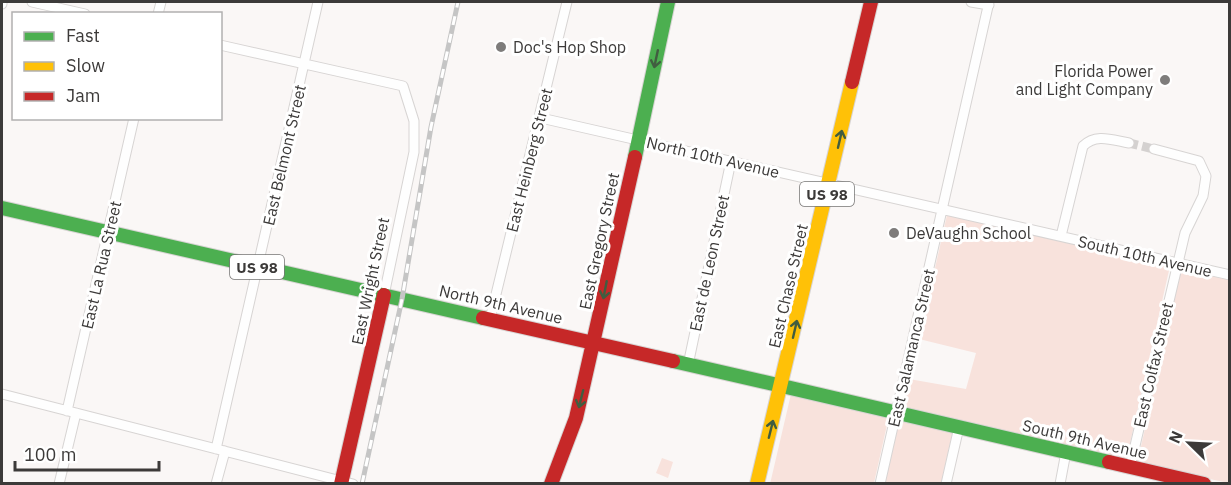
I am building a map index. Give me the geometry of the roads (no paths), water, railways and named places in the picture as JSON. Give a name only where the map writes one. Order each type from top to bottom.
[{"type":"main road","name":"East Gregory Street","points":[[551,483],[571,434],[595,342],[668,2]]},
{"type":"main road","name":"East Chase Street","points":[[759,480],[871,2]]},
{"type":"main road","name":"North 9th Avenue","points":[[2,208],[994,435]]},
{"type":"main road","name":"East Wright Street","points":[[345,482],[384,295]]},
{"type":"main road","name":"South 9th Avenue","points":[[994,435],[1204,483]]},
{"type":"street","points":[[32,2],[75,12]]},
{"type":"street","name":"East Belmont Street","points":[[216,483],[258,267],[318,2]]},
{"type":"street","name":"East Heinberg Street","points":[[490,319],[567,2]]},
{"type":"street","points":[[971,2],[989,3]]},
{"type":"street","name":"East Salamanca Street","points":[[880,483],[989,3]]},
{"type":"street","points":[[222,45],[305,63]]},
{"type":"street","name":"East Wright Street","points":[[305,63],[403,87],[414,121],[414,152],[384,295]]},
{"type":"street","name":"North 10th Avenue","points":[[540,118],[1061,236]]},
{"type":"street","name":"East La Rua Street","points":[[59,483],[108,233],[135,120]]},
{"type":"street","points":[[1061,236],[1083,146],[1093,139],[1104,138],[1129,143]]},
{"type":"street","name":"East Colfax Street","points":[[1130,467],[1177,263],[1188,223],[1203,196],[1206,176],[1203,166],[1192,157],[1154,149]]},
{"type":"street","name":"East de Leon Street","points":[[688,365],[731,161]]},
{"type":"street","name":"South 10th Avenue","points":[[1061,236],[1230,275]]},
{"type":"street","points":[[2,394],[345,482]]},
{"type":"street","points":[[946,483],[959,427]]},
{"type":"street","points":[[1060,483],[1066,452]]},
{"type":"tunnel","points":[[1129,143],[1154,149]]},
{"type":"railway","points":[[362,484],[402,299],[431,127],[458,2]]},
{"type":"place","name":"Doc's Hop Shop","points":[[501,47]]},
{"type":"place","name":"Florida Power and Light Company","points":[[1165,80]]},
{"type":"place","name":"DeVaughn School","points":[[894,233]]}]
